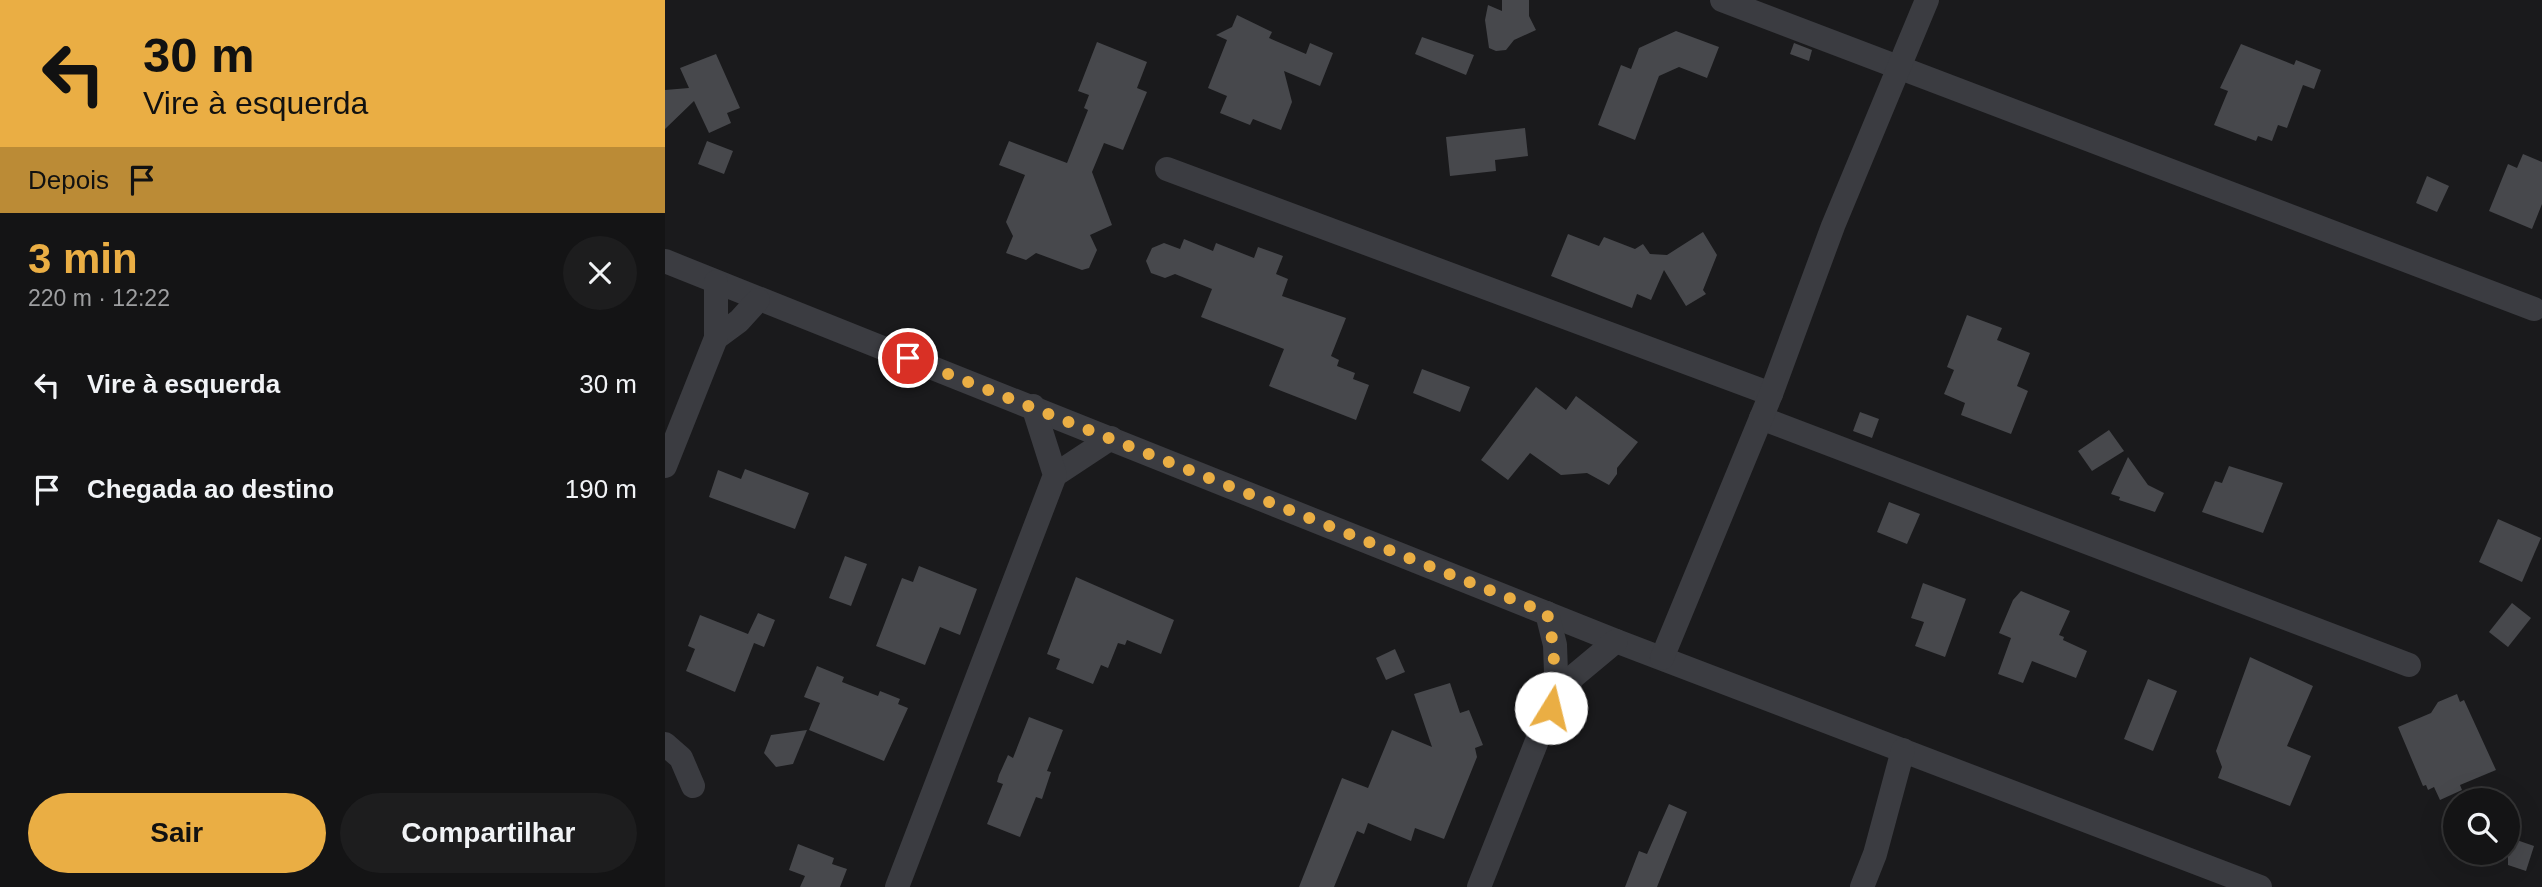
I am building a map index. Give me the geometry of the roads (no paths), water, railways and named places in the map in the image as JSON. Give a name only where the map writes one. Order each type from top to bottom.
[{"type":"street","points":[[1722,0],[2534,309]]},
{"type":"street","points":[[1662,658],[1771,394],[1833,226],[1927,0]]},
{"type":"street","points":[[1167,169],[1771,394]]},
{"type":"street","points":[[665,261],[1616,641],[2257,886]]},
{"type":"street","points":[[665,466],[716,338],[716,282]]},
{"type":"street","points":[[716,338],[739,321],[758,300]]},
{"type":"street","points":[[1033,406],[1055,475]]},
{"type":"street","points":[[1761,418],[2409,665]]},
{"type":"street","points":[[897,887],[1055,475],[1111,438]]},
{"type":"street","points":[[1479,887],[1551,708],[1556,673],[1555,645],[1547,613]]},
{"type":"street","points":[[1551,708],[1574,676],[1616,641]]},
{"type":"street","points":[[665,744],[681,758],[693,786]]},
{"type":"street","points":[[1862,887],[1875,854],[1903,750]]}]
